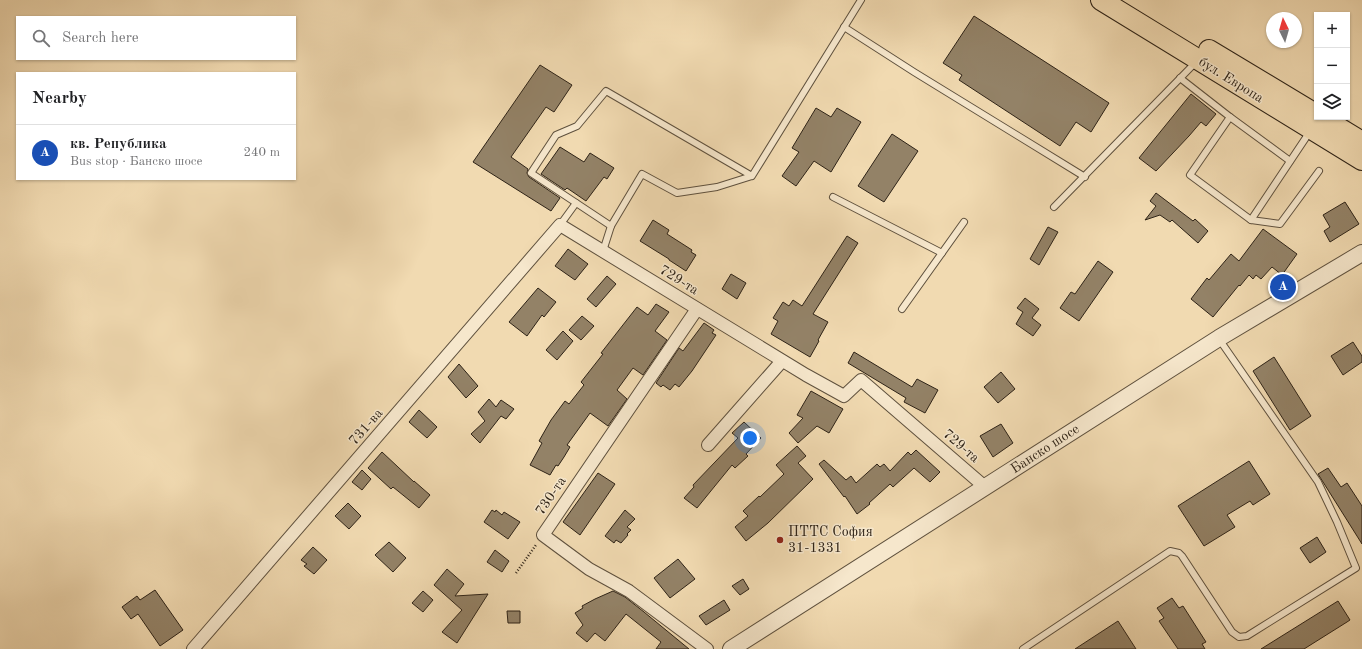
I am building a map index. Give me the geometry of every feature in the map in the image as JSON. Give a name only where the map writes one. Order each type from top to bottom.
[{"type":"main road","name":"бул. Европа","points":[[1101,0],[1198,59],[1314,119]]},
{"type":"main road","name":"бул. Европа","points":[[1125,0],[1314,119]]},
{"type":"main road","name":"бул. Европа","points":[[1316,120],[1362,142]]},
{"type":"main road","name":"бул. Европа","points":[[1316,120],[1362,160]]},
{"type":"street","name":"729-та","points":[[560,225],[782,361],[844,396],[861,380],[985,487]]},
{"type":"street","name":"731-ва","points":[[193,649],[560,225]]},
{"type":"street","name":"Банско шосе","points":[[731,649],[1218,338],[1362,253]]},
{"type":"street","name":"730-та","points":[[697,309],[543,535],[590,570],[629,591],[707,649]]},
{"type":"street","points":[[708,445],[782,361]]},
{"type":"lane","points":[[603,251],[611,226],[642,174],[677,193],[717,187],[752,176],[861,0]]},
{"type":"lane","points":[[844,27],[914,72],[1085,177]]},
{"type":"lane","points":[[1054,207],[1085,177],[1198,59]]},
{"type":"lane","points":[[1180,78],[1290,161]]},
{"type":"lane","points":[[611,226],[531,173],[556,134],[577,126],[606,91],[752,176]]},
{"type":"lane","points":[[1230,117],[1190,174],[1251,220],[1280,224],[1319,171]]},
{"type":"lane","points":[[1251,220],[1316,120]]},
{"type":"lane","points":[[833,198],[942,253]]},
{"type":"lane","points":[[560,225],[576,203]]},
{"type":"lane","points":[[902,310],[964,222]]},
{"type":"lane","points":[[1023,649],[1170,551],[1179,553],[1182,556],[1232,632],[1239,637],[1247,636],[1356,568],[1337,522],[1318,482],[1218,338]]},
{"type":"path","points":[[516,573],[543,535]]},
{"type":"building","points":[[974,16],[1109,103],[1091,132],[1076,122],[1060,146],[959,80],[962,75],[943,63]]},
{"type":"building","points":[[540,65],[572,85],[554,112],[546,107],[511,157],[528,169],[527,173],[529,177],[560,198],[551,211],[473,162]]},
{"type":"building","points":[[1191,94],[1216,114],[1206,126],[1201,122],[1156,171],[1139,158]]},
{"type":"building","points":[[816,108],[831,117],[837,108],[861,122],[831,172],[814,161],[796,186],[782,176],[799,152],[792,148]]},
{"type":"building","points":[[892,134],[918,151],[884,202],[858,186]]},
{"type":"building","points":[[560,147],[584,162],[590,153],[614,168],[607,179],[604,177],[586,201],[567,188],[565,190],[541,174]]},
{"type":"building","points":[[1156,193],[1193,221],[1195,219],[1208,231],[1198,243],[1172,220],[1170,222],[1160,215],[1145,220],[1156,206],[1150,201]]},
{"type":"building","points":[[1345,202],[1359,224],[1330,242],[1324,231],[1330,227],[1323,215]]},
{"type":"building","points":[[653,220],[669,230],[667,234],[692,250],[691,252],[696,255],[686,271],[640,241]]},
{"type":"building","points":[[1048,227],[1058,232],[1039,265],[1030,259]]},
{"type":"building","points":[[1263,229],[1297,254],[1282,275],[1272,267],[1261,279],[1256,275],[1253,279],[1249,275],[1213,317],[1191,299],[1207,278],[1209,280],[1231,254],[1239,261]]},
{"type":"building","points":[[847,236],[858,243],[813,314],[828,322],[810,357],[771,334],[778,321],[773,318],[783,302],[789,306],[793,300],[802,306]]},
{"type":"building","points":[[568,249],[588,264],[575,280],[555,266]]},
{"type":"building","points":[[1098,261],[1113,272],[1079,321],[1060,308],[1071,292],[1075,294]]},
{"type":"building","points":[[731,274],[746,283],[737,299],[722,289]]},
{"type":"building","points":[[607,276],[616,284],[596,307],[587,299]]},
{"type":"building","points":[[538,288],[556,302],[544,317],[542,315],[527,336],[509,322]]},
{"type":"building","points":[[1025,298],[1039,309],[1032,318],[1041,325],[1033,336],[1016,324],[1023,312],[1017,308]]},
{"type":"building","points":[[656,304],[669,312],[655,331],[667,340],[643,375],[633,368],[617,390],[627,399],[608,426],[590,413],[567,445],[570,447],[564,457],[558,466],[556,465],[550,475],[530,465],[542,443],[539,441],[551,420],[565,401],[569,404],[584,385],[581,382],[603,354],[601,353],[637,307],[648,315]]},
{"type":"building","points":[[582,316],[594,326],[581,340],[569,330]]},
{"type":"building","points":[[704,323],[714,330],[712,333],[716,335],[692,371],[679,387],[675,384],[670,390],[663,385],[661,387],[656,383],[679,348],[683,351]]},
{"type":"building","points":[[563,331],[573,341],[557,360],[546,350]]},
{"type":"building","points":[[1353,342],[1362,356],[1362,362],[1343,375],[1331,356]]},
{"type":"building","points":[[854,352],[912,387],[917,379],[938,390],[925,413],[904,402],[906,398],[848,363]]},
{"type":"building","points":[[1274,357],[1311,416],[1290,430],[1253,371]]},
{"type":"building","points":[[459,364],[478,386],[466,398],[448,377]]},
{"type":"building","points":[[1001,372],[1015,389],[998,403],[984,387]]},
{"type":"building","points":[[811,391],[843,409],[829,433],[817,426],[798,443],[789,433],[803,418],[797,415]]},
{"type":"building","points":[[489,399],[496,407],[501,400],[514,409],[506,419],[501,416],[480,443],[471,434],[485,421],[478,412]]},
{"type":"building","points":[[419,410],[437,427],[427,438],[409,422]]},
{"type":"building","points":[[744,422],[761,438],[746,454],[748,456],[735,468],[732,465],[697,508],[684,498],[694,487],[693,485],[738,438],[732,433]]},
{"type":"building","points":[[1001,424],[1013,443],[993,457],[980,436]]},
{"type":"building","points":[[797,446],[806,456],[798,463],[813,479],[768,523],[746,541],[735,527],[748,516],[743,511],[784,474],[776,465]]},
{"type":"building","points":[[916,450],[940,472],[930,482],[914,468],[893,487],[890,484],[869,503],[870,504],[857,514],[845,496],[844,497],[819,464],[824,460],[846,480],[851,476],[856,483],[877,464],[880,467],[884,464],[890,471],[908,452],[911,455]]},
{"type":"building","points":[[382,452],[430,495],[419,508],[393,487],[391,489],[368,468]]},
{"type":"building","points":[[1249,461],[1270,494],[1253,505],[1250,501],[1227,515],[1235,527],[1204,546],[1178,506]]},
{"type":"building","points":[[1328,468],[1341,487],[1347,483],[1362,506],[1362,544],[1318,474]]},
{"type":"building","points":[[362,470],[371,479],[362,490],[352,482]]},
{"type":"building","points":[[598,473],[615,484],[580,535],[563,522]]},
{"type":"building","points":[[348,503],[361,516],[349,529],[335,516]]},
{"type":"building","points":[[492,510],[495,512],[496,510],[502,515],[504,512],[520,522],[508,539],[484,522]]},
{"type":"building","points":[[625,510],[635,519],[627,527],[631,530],[621,543],[616,540],[614,543],[605,536]]},
{"type":"building","points":[[1317,537],[1326,552],[1310,563],[1300,548]]},
{"type":"building","points":[[389,542],[406,558],[393,572],[375,555]]},
{"type":"building","points":[[313,547],[327,560],[314,574],[304,566],[307,564],[301,560]]},
{"type":"building","points":[[495,550],[509,561],[502,572],[487,562]]},
{"type":"building","points":[[678,559],[695,579],[670,598],[654,578]]},
{"type":"building","points":[[447,569],[464,584],[455,596],[488,594],[457,643],[442,632],[462,610],[434,585]]},
{"type":"building","points":[[743,579],[749,589],[740,595],[732,586]]},
{"type":"building","points":[[155,590],[183,630],[160,646],[138,614],[131,619],[122,607],[137,596],[140,600]]},
{"type":"building","points":[[423,591],[433,600],[423,612],[412,603]]},
{"type":"building","points":[[613,591],[625,597],[689,649],[656,649],[661,642],[626,614],[605,641],[595,633],[587,642],[576,633],[583,625],[575,613],[583,608],[582,606]]},
{"type":"building","points":[[1172,598],[1179,608],[1183,606],[1206,642],[1202,644],[1205,649],[1178,649],[1159,621],[1164,618],[1157,608]]},
{"type":"building","points":[[724,600],[730,610],[706,625],[699,616]]},
{"type":"building","points":[[1338,601],[1350,620],[1304,649],[1261,649]]},
{"type":"building","points":[[507,611],[520,611],[520,623],[508,623]]},
{"type":"building","points":[[1118,621],[1136,649],[1075,649]]},
{"type":"place","name":"кв. Република","points":[[1283,287]]},
{"type":"place","name":"ПТТС София 31-1331","points":[[780,540]]}]
